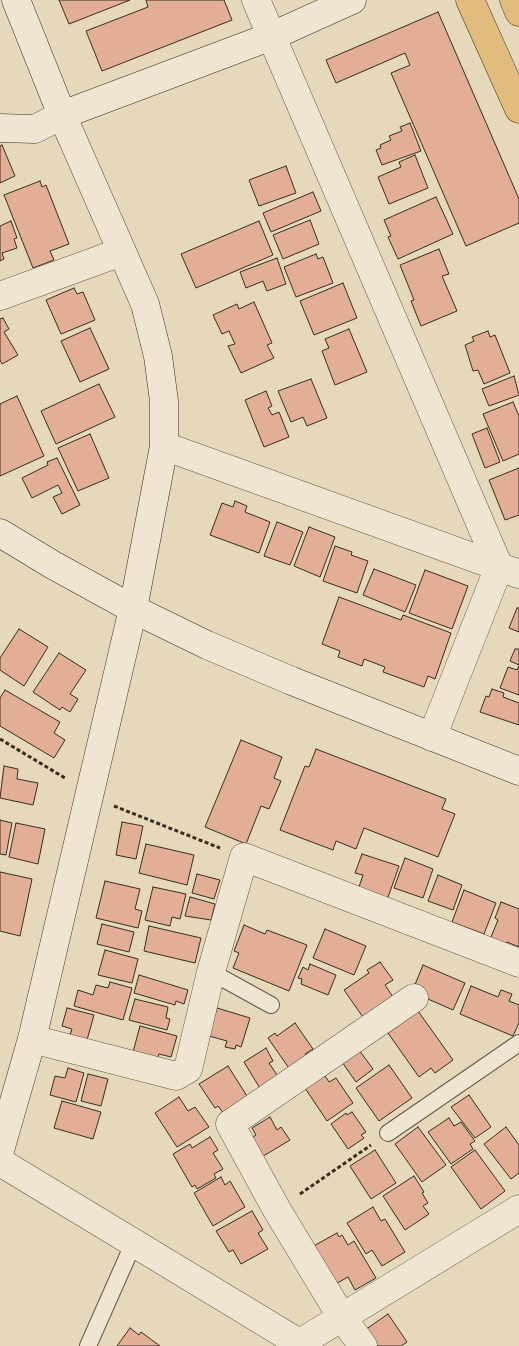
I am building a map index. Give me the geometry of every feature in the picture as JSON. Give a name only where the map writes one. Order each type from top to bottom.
[{"type":"main road","points":[[470,0],[519,109]]},
{"type":"main road","points":[[514,0],[519,12]]},
{"type":"street","points":[[0,1150],[32,1039],[88,791],[133,609],[164,446],[164,401],[158,356],[145,304],[62,115],[16,0]]},
{"type":"street","points":[[256,0],[509,571],[432,737]]},
{"type":"street","points":[[0,128],[35,129],[62,115],[272,36],[352,0]]},
{"type":"street","points":[[0,296],[121,252]]},
{"type":"street","points":[[164,446],[509,571]]},
{"type":"street","points":[[0,533],[133,609],[207,644],[292,681],[519,771]]},
{"type":"street","points":[[32,1039],[176,1076],[188,1069],[211,972],[244,857],[519,963]]},
{"type":"street","points":[[363,1346],[341,1316],[277,1210],[230,1124],[414,998]]},
{"type":"street","points":[[0,1162],[134,1242],[297,1345],[341,1316],[484,1232],[519,1209]]},
{"type":"lane","points":[[211,972],[271,1005]]},
{"type":"lane","points":[[388,1133],[519,1043]]},
{"type":"lane","points":[[88,1346],[134,1242]]},
{"type":"path","points":[[0,739],[118,809],[244,857]]},
{"type":"path","points":[[277,1210],[388,1133]]},
{"type":"building","points":[[59,0],[130,0],[69,24]]},
{"type":"building","points":[[146,0],[224,0],[232,20],[102,71],[86,31],[148,7]]},
{"type":"building","points":[[438,12],[519,199],[519,223],[466,246],[391,73],[410,65],[405,53],[336,83],[326,60]]},
{"type":"building","points":[[410,123],[421,151],[382,165],[376,150],[381,148],[380,145],[391,140],[389,136],[402,131],[400,127]]},
{"type":"building","points":[[2,145],[15,176],[0,183],[0,146]]},
{"type":"building","points":[[415,155],[428,188],[389,204],[378,177],[401,167],[399,162]]},
{"type":"building","points":[[286,166],[296,193],[259,206],[249,180]]},
{"type":"building","points":[[40,181],[42,187],[46,185],[69,244],[50,251],[54,260],[33,268],[4,195]]},
{"type":"building","points":[[313,192],[321,211],[271,232],[263,213]]},
{"type":"building","points":[[436,197],[453,234],[398,259],[388,237],[391,236],[384,220]]},
{"type":"building","points":[[310,220],[319,244],[283,259],[273,235]]},
{"type":"building","points":[[11,221],[17,238],[14,239],[17,248],[2,253],[4,259],[0,261],[0,226]]},
{"type":"building","points":[[259,221],[273,255],[196,288],[181,254]]},
{"type":"building","points":[[439,249],[449,274],[442,276],[457,311],[421,326],[411,301],[414,300],[400,265]]},
{"type":"building","points":[[316,254],[318,259],[323,257],[333,283],[296,297],[284,267]]},
{"type":"building","points":[[277,258],[286,284],[267,291],[263,281],[246,288],[240,272]]},
{"type":"building","points":[[343,283],[357,318],[314,335],[300,301]]},
{"type":"building","points":[[74,288],[77,294],[83,292],[95,320],[61,334],[46,300]]},
{"type":"building","points":[[254,302],[272,343],[267,345],[274,358],[241,373],[228,346],[235,344],[229,331],[222,334],[213,315],[237,304],[239,309]]},
{"type":"building","points":[[3,318],[9,329],[4,332],[18,355],[2,364],[0,360],[0,319]]},
{"type":"building","points":[[90,328],[109,369],[80,382],[61,341]]},
{"type":"building","points":[[349,329],[367,372],[335,385],[322,351],[329,348],[325,339]]},
{"type":"building","points":[[488,331],[490,337],[495,335],[510,373],[484,384],[478,370],[473,371],[465,345],[474,341],[472,337]]},
{"type":"building","points":[[514,376],[519,395],[489,406],[482,389]]},
{"type":"building","points":[[311,379],[327,418],[307,426],[303,417],[291,422],[278,391]]},
{"type":"building","points":[[99,384],[115,417],[56,444],[41,411]]},
{"type":"building","points":[[266,391],[272,406],[268,408],[272,415],[279,412],[289,437],[264,447],[245,400]]},
{"type":"building","points":[[17,396],[44,456],[0,476],[0,404]]},
{"type":"building","points":[[513,402],[519,416],[519,454],[503,461],[483,414]]},
{"type":"building","points":[[487,428],[500,462],[485,468],[472,434]]},
{"type":"building","points":[[90,434],[109,478],[78,491],[58,448]]},
{"type":"building","points":[[57,458],[80,505],[62,514],[53,497],[62,493],[58,485],[32,498],[22,478],[48,465],[47,462]]},
{"type":"building","points":[[519,468],[519,515],[505,520],[489,480]]},
{"type":"building","points":[[235,501],[247,506],[245,512],[270,522],[259,553],[210,535],[222,503],[233,507]]},
{"type":"building","points":[[277,522],[303,532],[290,565],[264,556]]},
{"type":"building","points":[[309,527],[335,537],[320,577],[294,566]]},
{"type":"building","points":[[335,546],[352,552],[351,555],[368,561],[357,593],[323,581]]},
{"type":"building","points":[[374,569],[416,585],[405,612],[363,595]]},
{"type":"building","points":[[425,570],[468,586],[452,629],[409,613]]},
{"type":"building","points":[[339,597],[401,620],[403,615],[451,633],[435,679],[428,676],[424,687],[383,672],[385,667],[364,659],[362,666],[338,657],[340,651],[322,644]]},
{"type":"building","points":[[517,608],[519,608],[519,632],[509,628]]},
{"type":"building","points":[[19,629],[48,647],[24,686],[0,670],[0,658]]},
{"type":"building","points":[[515,649],[519,649],[519,665],[510,661]]},
{"type":"building","points":[[59,653],[86,670],[70,694],[78,699],[70,712],[62,707],[60,710],[33,692]]},
{"type":"building","points":[[519,666],[519,695],[500,688],[508,667],[517,670]]},
{"type":"building","points":[[492,689],[504,693],[503,697],[519,703],[519,725],[480,712],[486,696],[489,697]]},
{"type":"building","points":[[5,690],[60,722],[54,733],[65,740],[54,758],[0,726],[0,698]]},
{"type":"building","points":[[241,740],[282,757],[274,778],[281,781],[269,809],[261,806],[246,844],[205,827]]},
{"type":"building","points":[[316,749],[446,799],[442,809],[455,814],[438,857],[364,828],[356,849],[336,841],[333,850],[280,830],[305,766],[309,767]]},
{"type":"building","points":[[4,766],[18,769],[17,779],[38,783],[33,805],[0,798]]},
{"type":"building","points":[[0,820],[12,823],[6,855],[0,854]]},
{"type":"building","points":[[122,822],[143,826],[136,859],[116,855]]},
{"type":"building","points":[[16,823],[45,829],[38,864],[9,857]]},
{"type":"building","points":[[146,844],[194,855],[187,885],[139,873]]},
{"type":"building","points":[[362,854],[399,866],[386,903],[357,893],[363,875],[355,873]]},
{"type":"building","points":[[405,858],[433,869],[423,898],[394,888]]},
{"type":"building","points":[[0,872],[32,879],[20,936],[0,931]]},
{"type":"building","points":[[197,874],[220,880],[214,899],[192,893]]},
{"type":"building","points":[[438,875],[462,885],[453,910],[428,901]]},
{"type":"building","points":[[105,881],[140,889],[135,909],[142,911],[138,928],[96,918]]},
{"type":"building","points":[[153,887],[186,894],[180,919],[172,917],[170,926],[145,920]]},
{"type":"building","points":[[464,890],[496,903],[484,934],[452,922]]},
{"type":"building","points":[[190,897],[215,904],[211,920],[185,916]]},
{"type":"building","points":[[501,902],[519,909],[519,947],[507,942],[504,948],[489,942],[498,920],[495,918]]},
{"type":"building","points":[[102,924],[134,932],[129,952],[97,944]]},
{"type":"building","points":[[244,925],[265,934],[267,930],[307,945],[289,991],[233,968],[239,953],[234,951]]},
{"type":"building","points":[[149,926],[201,938],[195,963],[144,951]]},
{"type":"building","points":[[325,929],[366,946],[354,975],[313,958]]},
{"type":"building","points":[[105,950],[138,959],[132,983],[98,975]]},
{"type":"building","points":[[380,962],[393,980],[385,985],[395,1000],[365,1020],[344,990],[369,973],[367,970]]},
{"type":"building","points":[[310,964],[336,975],[328,995],[301,984],[302,979],[298,978],[303,967],[308,970]]},
{"type":"building","points":[[423,965],[465,983],[453,1010],[412,992]]},
{"type":"building","points":[[139,975],[188,990],[184,1004],[176,1001],[175,1005],[134,993]]},
{"type":"building","points":[[110,982],[132,988],[123,1020],[74,1006],[78,990],[93,995],[96,985],[108,988]]},
{"type":"building","points":[[471,986],[498,997],[501,990],[512,994],[509,1001],[519,1005],[519,1023],[513,1036],[460,1014]]},
{"type":"building","points":[[135,999],[168,1007],[166,1018],[170,1019],[167,1030],[129,1020]]},
{"type":"building","points":[[67,1008],[94,1015],[87,1040],[70,1035],[72,1029],[62,1026]]},
{"type":"building","points":[[217,1008],[250,1018],[241,1047],[236,1045],[235,1049],[225,1047],[227,1041],[209,1036]]},
{"type":"building","points":[[418,1011],[453,1060],[435,1073],[431,1068],[419,1077],[388,1033]]},
{"type":"building","points":[[295,1023],[313,1049],[305,1054],[309,1059],[291,1071],[268,1038],[275,1033],[277,1036]]},
{"type":"building","points":[[140,1026],[177,1036],[171,1057],[159,1054],[157,1059],[133,1052]]},
{"type":"building","points":[[266,1048],[273,1061],[269,1063],[279,1078],[261,1090],[244,1062]]},
{"type":"building","points":[[359,1050],[373,1069],[356,1082],[342,1062]]},
{"type":"building","points":[[389,1065],[412,1098],[379,1121],[356,1088]]},
{"type":"building","points":[[228,1066],[252,1104],[225,1115],[218,1106],[215,1108],[199,1084]]},
{"type":"building","points":[[68,1068],[84,1073],[76,1102],[50,1095],[55,1076],[65,1078]]},
{"type":"building","points":[[88,1074],[108,1079],[101,1106],[81,1101]]},
{"type":"building","points":[[325,1076],[329,1082],[336,1078],[353,1103],[327,1121],[305,1088]]},
{"type":"building","points":[[469,1095],[491,1127],[475,1138],[451,1107]]},
{"type":"building","points":[[179,1097],[188,1111],[195,1107],[209,1127],[177,1147],[155,1113]]},
{"type":"building","points":[[62,1101],[101,1112],[93,1139],[54,1128]]},
{"type":"building","points":[[352,1112],[366,1132],[361,1135],[364,1138],[348,1149],[331,1124],[346,1113],[347,1115]]},
{"type":"building","points":[[270,1117],[277,1130],[281,1127],[290,1140],[260,1158],[248,1140],[256,1135],[252,1128]]},
{"type":"building","points":[[449,1118],[454,1126],[461,1122],[475,1141],[470,1144],[473,1149],[451,1164],[428,1132]]},
{"type":"building","points":[[418,1127],[446,1165],[422,1182],[395,1144]]},
{"type":"building","points":[[506,1127],[519,1145],[519,1173],[511,1179],[484,1144]]},
{"type":"building","points":[[210,1137],[218,1150],[213,1153],[223,1169],[214,1174],[216,1178],[197,1189],[195,1185],[192,1187],[173,1154],[190,1144],[192,1148]]},
{"type":"building","points":[[375,1150],[396,1183],[371,1199],[350,1166]]},
{"type":"building","points":[[475,1150],[505,1191],[481,1209],[451,1167]]},
{"type":"building","points":[[414,1176],[424,1192],[422,1193],[428,1203],[423,1206],[429,1214],[405,1230],[383,1196]]},
{"type":"building","points":[[221,1177],[225,1185],[230,1181],[245,1207],[213,1226],[194,1193]]},
{"type":"building","points":[[373,1207],[381,1221],[385,1219],[405,1252],[382,1266],[372,1250],[366,1254],[347,1223]]},
{"type":"building","points":[[252,1211],[263,1230],[258,1233],[268,1249],[241,1264],[233,1250],[229,1252],[216,1231]]},
{"type":"building","points":[[337,1233],[339,1237],[342,1235],[348,1245],[354,1241],[376,1278],[355,1290],[348,1277],[332,1286],[310,1248]]},
{"type":"building","points":[[388,1314],[407,1342],[401,1346],[371,1346],[362,1332]]},
{"type":"building","points":[[130,1328],[139,1335],[141,1332],[160,1346],[117,1346]]}]
